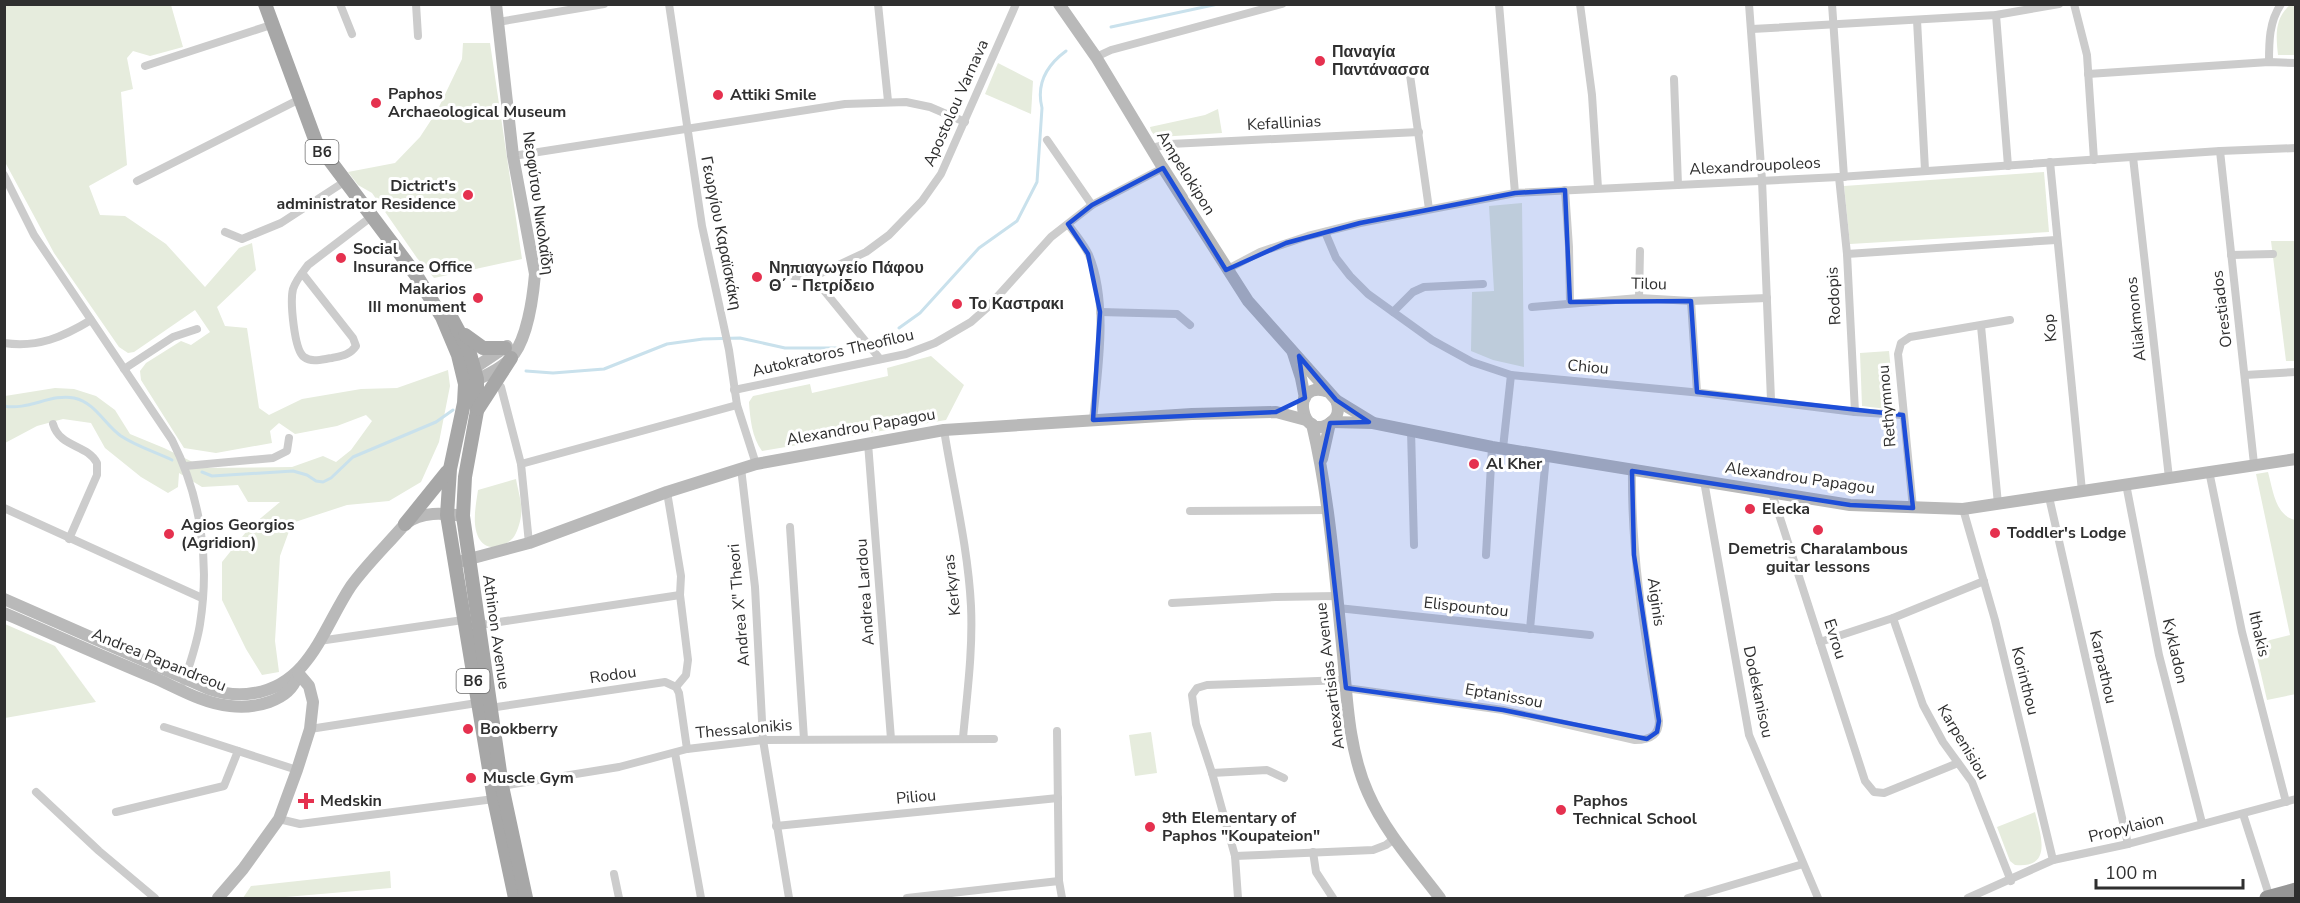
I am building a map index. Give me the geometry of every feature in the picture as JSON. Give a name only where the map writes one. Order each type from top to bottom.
[{"type":"highway","points":[[2269,898],[2295,890]]},
{"type":"main road","name":"B6","points":[[265,4],[298,100],[316,141],[344,182],[418,278],[448,330],[470,377]]},
{"type":"main road","name":"B6","points":[[418,278],[442,302],[459,329],[469,350],[470,377]]},
{"type":"main road","points":[[459,329],[483,348],[508,353],[477,411]]},
{"type":"main road","name":"Athinon Avenue","points":[[470,377],[477,411],[465,477],[462,561],[463,620],[526,898]]},
{"type":"main road","name":"Athinon Avenue","points":[[470,377],[450,469],[447,515],[479,625],[484,706],[494,800],[514,898]]},
{"type":"main road","points":[[405,524],[450,469]]},
{"type":"street","points":[[340,4],[352,34]]},
{"type":"street","points":[[416,4],[418,36]]},
{"type":"street","name":"Νεοφύτου Νικολαΐδη","points":[[470,377],[508,353],[523,335],[533,291],[534,274],[513,156],[496,4]]},
{"type":"street","points":[[498,21],[604,4]]},
{"type":"street","name":"Γεωργίου Καραϊσκάκη","points":[[669,4],[702,226],[729,350],[737,405],[756,464]]},
{"type":"street","points":[[878,4],[888,101]]},
{"type":"street","name":"Apostolou Varnava","points":[[793,276],[813,277],[866,252],[898,227],[922,201],[941,174],[1016,4]]},
{"type":"street","name":"Ampelokipon","points":[[1059,4],[1096,57],[1226,270],[1248,301],[1333,396]]},
{"type":"street","points":[[1096,57],[1111,50],[1282,4]]},
{"type":"street","points":[[1499,4],[1515,193]]},
{"type":"street","points":[[1580,4],[1592,95],[1598,188]]},
{"type":"street","points":[[1749,4],[1762,180],[1771,400]]},
{"type":"street","name":"Rodopis","points":[[1832,4],[1855,412]]},
{"type":"street","points":[[1752,29],[1996,15],[2059,4]]},
{"type":"street","points":[[2074,4],[2087,55],[2094,160]]},
{"type":"street","points":[[2269,62],[2269,36],[2275,14],[2281,4]]},
{"type":"street","points":[[1996,15],[2008,166]]},
{"type":"street","points":[[1917,20],[1925,170]]},
{"type":"street","points":[[145,66],[271,25]]},
{"type":"street","points":[[2088,74],[2269,62],[2295,63]]},
{"type":"street","points":[[1409,68],[1429,208]]},
{"type":"street","points":[[1674,79],[1678,185]]},
{"type":"street","points":[[136,181],[298,100]]},
{"type":"street","points":[[513,156],[830,106],[888,101],[930,107],[965,122]]},
{"type":"street","name":"Kefallinias","points":[[1151,148],[1170,144],[1419,132]]},
{"type":"street","points":[[1047,140],[1092,206]]},
{"type":"street","name":"Alexandroupoleos","points":[[1226,270],[1260,252],[1325,232],[1429,208],[1515,193],[1842,177],[2295,148]]},
{"type":"street","name":"Orestiados","points":[[2220,151],[2254,464]]},
{"type":"street","name":"Aliakmonos","points":[[2133,157],[2169,478]]},
{"type":"street","name":"Kop","points":[[2050,162],[2082,491]]},
{"type":"street","name":"Autokratoros Theofilou","points":[[734,390],[906,354],[935,343],[971,322],[989,306],[1051,237],[1092,206],[1163,168]]},
{"type":"street","points":[[4,175],[34,235],[172,440],[185,466],[201,524],[203,551],[200,623],[183,684]]},
{"type":"street","points":[[225,232],[242,239],[281,223],[344,182]]},
{"type":"street","points":[[1565,190],[1570,302]]},
{"type":"street","points":[[302,273],[353,338],[356,346],[352,352],[318,360],[306,358],[299,352],[292,299],[297,281],[302,273],[315,259],[371,218]]},
{"type":"street","points":[[1068,224],[1089,254],[1100,312],[1093,420]]},
{"type":"street","name":"Chiou","points":[[1325,232],[1336,258],[1368,294],[1432,340],[1468,360],[1511,375],[1697,392],[1855,412],[1903,415]]},
{"type":"street","points":[[1847,254],[2056,240]]},
{"type":"street","points":[[1639,298],[1640,251]]},
{"type":"street","points":[[2231,255],[2273,254]]},
{"type":"street","points":[[813,277],[880,359]]},
{"type":"street","points":[[1393,312],[1419,289],[1483,284]]},
{"type":"street","name":"Tilou","points":[[1532,307],[1639,298],[1691,301],[1767,298]]},
{"type":"street","points":[[1691,301],[1697,392]]},
{"type":"street","points":[[1100,312],[1177,314],[1191,325]]},
{"type":"street","points":[[4,343],[51,341],[91,320]]},
{"type":"street","name":"Rethymnou","points":[[1913,508],[1898,354],[1900,343],[1911,337],[2010,320]]},
{"type":"street","points":[[1981,326],[1998,504]]},
{"type":"street","points":[[124,369],[173,337],[197,329]]},
{"type":"street","name":"Ampelokipon","points":[[1293,353],[1301,378],[1304,400]]},
{"type":"street","points":[[2246,375],[2295,372]]},
{"type":"street","points":[[1486,555],[1497,448],[1511,375]]},
{"type":"street","points":[[501,387],[521,464],[529,543]]},
{"type":"street","points":[[1318,390],[1333,396],[1337,414],[1331,423],[1320,426],[1309,422],[1302,411],[1304,400],[1308,394],[1318,390]]},
{"type":"street","name":"Alexandrou Papagou","points":[[1333,396],[1373,423]]},
{"type":"street","name":"Alexandrou Papagou","points":[[1276,412],[1304,400]]},
{"type":"street","points":[[521,464],[737,405]]},
{"type":"street","name":"Alexandrou Papagou","points":[[462,561],[529,543],[667,492],[741,468],[944,429],[1276,412],[1309,422]]},
{"type":"street","name":"Anexartisias Avenue","points":[[1309,422],[1321,463],[1328,510],[1353,745],[1367,791],[1376,811],[1440,898]]},
{"type":"street","name":"Alexandrou Papagou","points":[[1331,423],[1373,423],[1497,448],[1772,494],[1850,505],[1913,508],[1963,509],[2295,459]]},
{"type":"street","name":"Anexartisias Avenue","points":[[1321,463],[1331,423]]},
{"type":"street","points":[[53,424],[60,438],[89,453],[97,463],[97,475],[69,538]]},
{"type":"street","name":"Kerkyras","points":[[944,429],[971,603],[972,649],[963,738]]},
{"type":"street","points":[[1411,430],[1414,545]]},
{"type":"street","points":[[185,466],[273,458],[287,451],[289,438]]},
{"type":"street","name":"Andrea Lardou","points":[[868,443],[891,739]]},
{"type":"street","points":[[1530,629],[1546,456]]},
{"type":"street","name":"Andrea X\" Theori","points":[[741,468],[755,587],[763,740],[789,898]]},
{"type":"street","name":"Aiginis","points":[[1632,471],[1634,555],[1659,721],[1655,735]]},
{"type":"street","name":"Ithakis","points":[[2209,471],[2242,632],[2291,800]]},
{"type":"street","name":"Dodekanisou","points":[[1704,481],[1749,735],[1818,898]]},
{"type":"street","name":"Kykladon","points":[[2126,484],[2159,655],[2202,823]]},
{"type":"street","points":[[667,492],[681,576],[680,595],[688,660],[686,675],[676,687],[681,699],[687,749]]},
{"type":"street","name":"Evrou","points":[[1772,494],[1865,781],[1874,792],[1884,793],[1958,763]]},
{"type":"street","name":"Karpathou","points":[[2049,497],[2128,844]]},
{"type":"street","points":[[4,508],[202,597]]},
{"type":"street","name":"Korinthou","points":[[1963,509],[1995,620],[2053,860]]},
{"type":"street","points":[[1190,511],[1328,510]]},
{"type":"street","points":[[218,898],[279,819],[310,729],[313,702],[309,687],[298,672],[352,586],[405,524],[413,518],[423,515],[463,516]]},
{"type":"street","points":[[790,527],[804,740]]},
{"type":"street","points":[[1820,642],[1893,618],[1984,581]]},
{"type":"street","points":[[479,625],[680,595]]},
{"type":"street","name":"Elispountou","points":[[1172,603],[1276,597],[1337,602],[1530,629],[1590,635]]},
{"type":"street","name":"Andrea Papandreou","points":[[4,599],[183,684]]},
{"type":"street","name":"Andrea Papandreou","points":[[4,613],[183,684],[236,694],[266,691],[279,686],[298,672]]},
{"type":"street","name":"Karpenisiou","points":[[1893,618],[1923,705],[1933,725],[1972,782],[2011,881]]},
{"type":"street","points":[[319,641],[463,620]]},
{"type":"street","name":"Rodou","points":[[310,729],[665,682],[676,687]]},
{"type":"street","name":"Eptanissou","points":[[1212,773],[1191,701],[1194,690],[1207,685],[1346,684],[1503,710],[1635,740],[1647,739],[1655,735]]},
{"type":"street","points":[[164,727],[297,770]]},
{"type":"street","points":[[1057,731],[1059,881],[1062,898]]},
{"type":"street","name":"Thessalonikis","points":[[502,786],[619,767],[687,749],[763,740],[993,739]]},
{"type":"street","points":[[116,812],[224,786],[238,751]]},
{"type":"street","points":[[675,753],[701,898]]},
{"type":"street","points":[[1238,898],[1235,856],[1212,773],[1267,771],[1284,778]]},
{"type":"street","points":[[36,792],[99,851],[155,898]]},
{"type":"street","name":"Piliou","points":[[776,826],[1058,798]]},
{"type":"street","points":[[279,819],[300,824],[494,800]]},
{"type":"street","name":"Propylaion","points":[[1968,898],[2011,881],[2053,860],[2128,844],[2291,800]]},
{"type":"street","points":[[2243,814],[2269,898]]},
{"type":"street","points":[[1235,856],[1373,850],[1386,845],[1395,838]]},
{"type":"street","points":[[1313,852],[1316,872],[1333,898]]},
{"type":"street","points":[[1688,898],[1720,894],[1803,864]]},
{"type":"street","points":[[614,874],[619,898]]},
{"type":"street","points":[[907,898],[978,895],[1059,881]]},
{"type":"highlighted area","points":[[1163,168],[1226,270],[1286,243],[1360,223],[1515,193],[1565,190],[1570,302],[1691,301],[1697,392],[1903,415],[1913,508],[1850,505],[1632,471],[1634,555],[1659,721],[1657,732],[1647,739],[1503,710],[1346,688],[1321,463],[1330,423],[1369,422],[1336,400],[1299,356],[1305,398],[1276,412],[1093,420],[1100,312],[1088,254],[1068,224],[1092,205]]},
{"type":"green space","points":[[2291,4],[2295,5],[2295,55],[2278,55],[2277,28],[2285,9]]},
{"type":"green space","points":[[5,5],[171,5],[183,47],[150,56],[133,51],[127,58],[133,89],[121,92],[127,165],[89,186],[100,215],[125,216],[166,244],[205,287],[239,248],[252,243],[256,270],[217,307],[225,326],[247,328],[259,408],[269,415],[302,399],[361,389],[397,388],[448,370],[450,386],[439,442],[421,482],[389,501],[347,505],[292,523],[280,556],[275,641],[279,672],[262,675],[246,649],[222,600],[222,562],[250,527],[280,502],[248,502],[238,485],[202,487],[179,473],[178,487],[168,493],[141,477],[105,448],[91,423],[63,419],[37,426],[5,443],[5,396],[55,388],[74,389],[96,396],[115,410],[130,434],[205,468],[292,467],[323,456],[336,462],[351,450],[372,421],[366,415],[337,426],[295,434],[279,423],[270,431],[272,443],[216,453],[184,448],[141,380],[140,371],[146,363],[181,341],[191,345],[210,332],[195,310],[134,352],[128,353],[119,347],[54,253],[5,162]]},
{"type":"green space","points":[[463,43],[490,43],[522,259],[434,278],[417,258],[372,193],[358,185],[348,172],[395,163],[420,137],[437,111],[462,59]]},
{"type":"green space","points":[[998,63],[1033,81],[1031,114],[985,94]]},
{"type":"green space","points":[[1218,109],[1222,133],[1159,137],[1150,129],[1150,127],[1205,115]]},
{"type":"green space","points":[[2044,172],[2049,232],[1850,244],[1844,186]]},
{"type":"green space","points":[[1522,203],[1524,367],[1493,360],[1471,351],[1472,292],[1494,291],[1489,206]]},
{"type":"green space","points":[[2271,241],[2295,241],[2295,361],[2286,361]]},
{"type":"green space","points":[[1889,351],[1895,410],[1862,406],[1860,353]]},
{"type":"green space","points":[[931,356],[964,385],[946,420],[762,451],[759,446],[750,415],[749,402],[753,396],[810,384],[812,393],[888,376],[887,368]]},
{"type":"green space","points":[[2268,472],[2273,494],[2279,507],[2283,513],[2295,520],[2296,694],[2267,700],[2254,644],[2290,635],[2256,474]]},
{"type":"green space","points":[[516,479],[521,503],[517,531],[506,544],[496,547],[487,546],[480,540],[476,528],[478,490]]},
{"type":"green space","points":[[5,624],[55,646],[96,702],[5,718]]},
{"type":"green space","points":[[1151,732],[1157,773],[1135,776],[1129,735]]},
{"type":"green space","points":[[2035,812],[2041,839],[2040,856],[2027,865],[2015,865],[2010,861],[1997,827]]},
{"type":"green space","points":[[390,871],[391,888],[274,898],[243,898],[251,886]]},
{"type":"waterway","points":[[1111,27],[1218,4]]},
{"type":"waterway","points":[[899,328],[920,313],[979,248],[1017,221],[1037,182],[1042,83],[1053,62],[1066,51]]},
{"type":"waterway","points":[[526,371],[553,373],[604,369],[667,344],[703,339],[740,338],[785,348],[841,348]]},
{"type":"waterway","points":[[4,406],[22,406],[57,398],[74,398],[88,404],[121,436],[172,460]]},
{"type":"waterway","points":[[202,472],[212,476],[293,471],[323,482],[331,478],[353,457],[436,422],[453,410]]},
{"type":"place","name":"Παναγία Παντάνασσα","points":[[1320,61]]},
{"type":"place","name":"Attiki Smile","points":[[718,95]]},
{"type":"place","name":"Paphos Archaeological Museum","points":[[376,103]]},
{"type":"place","name":"Dictrict's administrator Residence","points":[[468,195]]},
{"type":"place","name":"Social Insurance Office","points":[[341,258]]},
{"type":"place","name":"Νηπιαγωγείο Πάφου Θ΄ - Πετρίδειο","points":[[757,277]]},
{"type":"place","name":"Makarios III monument","points":[[478,298]]},
{"type":"place","name":"Το Καστρακι","points":[[957,304]]},
{"type":"place","name":"Al Kher","points":[[1474,464]]},
{"type":"place","name":"Elecka","points":[[1750,509]]},
{"type":"place","name":"Demetris Charalambous guitar lessons","points":[[1818,530]]},
{"type":"place","name":"Toddler's Lodge","points":[[1995,533]]},
{"type":"place","name":"Agios Georgios (Agridion)","points":[[169,534]]},
{"type":"place","name":"Bookberry","points":[[468,729]]},
{"type":"place","name":"Muscle Gym","points":[[471,778]]},
{"type":"place","name":"Medskin","points":[[306,801]]},
{"type":"place","name":"Paphos Technical School","points":[[1561,810]]},
{"type":"place","name":"9th Elementary of Paphos \"Koupateion\"","points":[[1150,827]]}]
